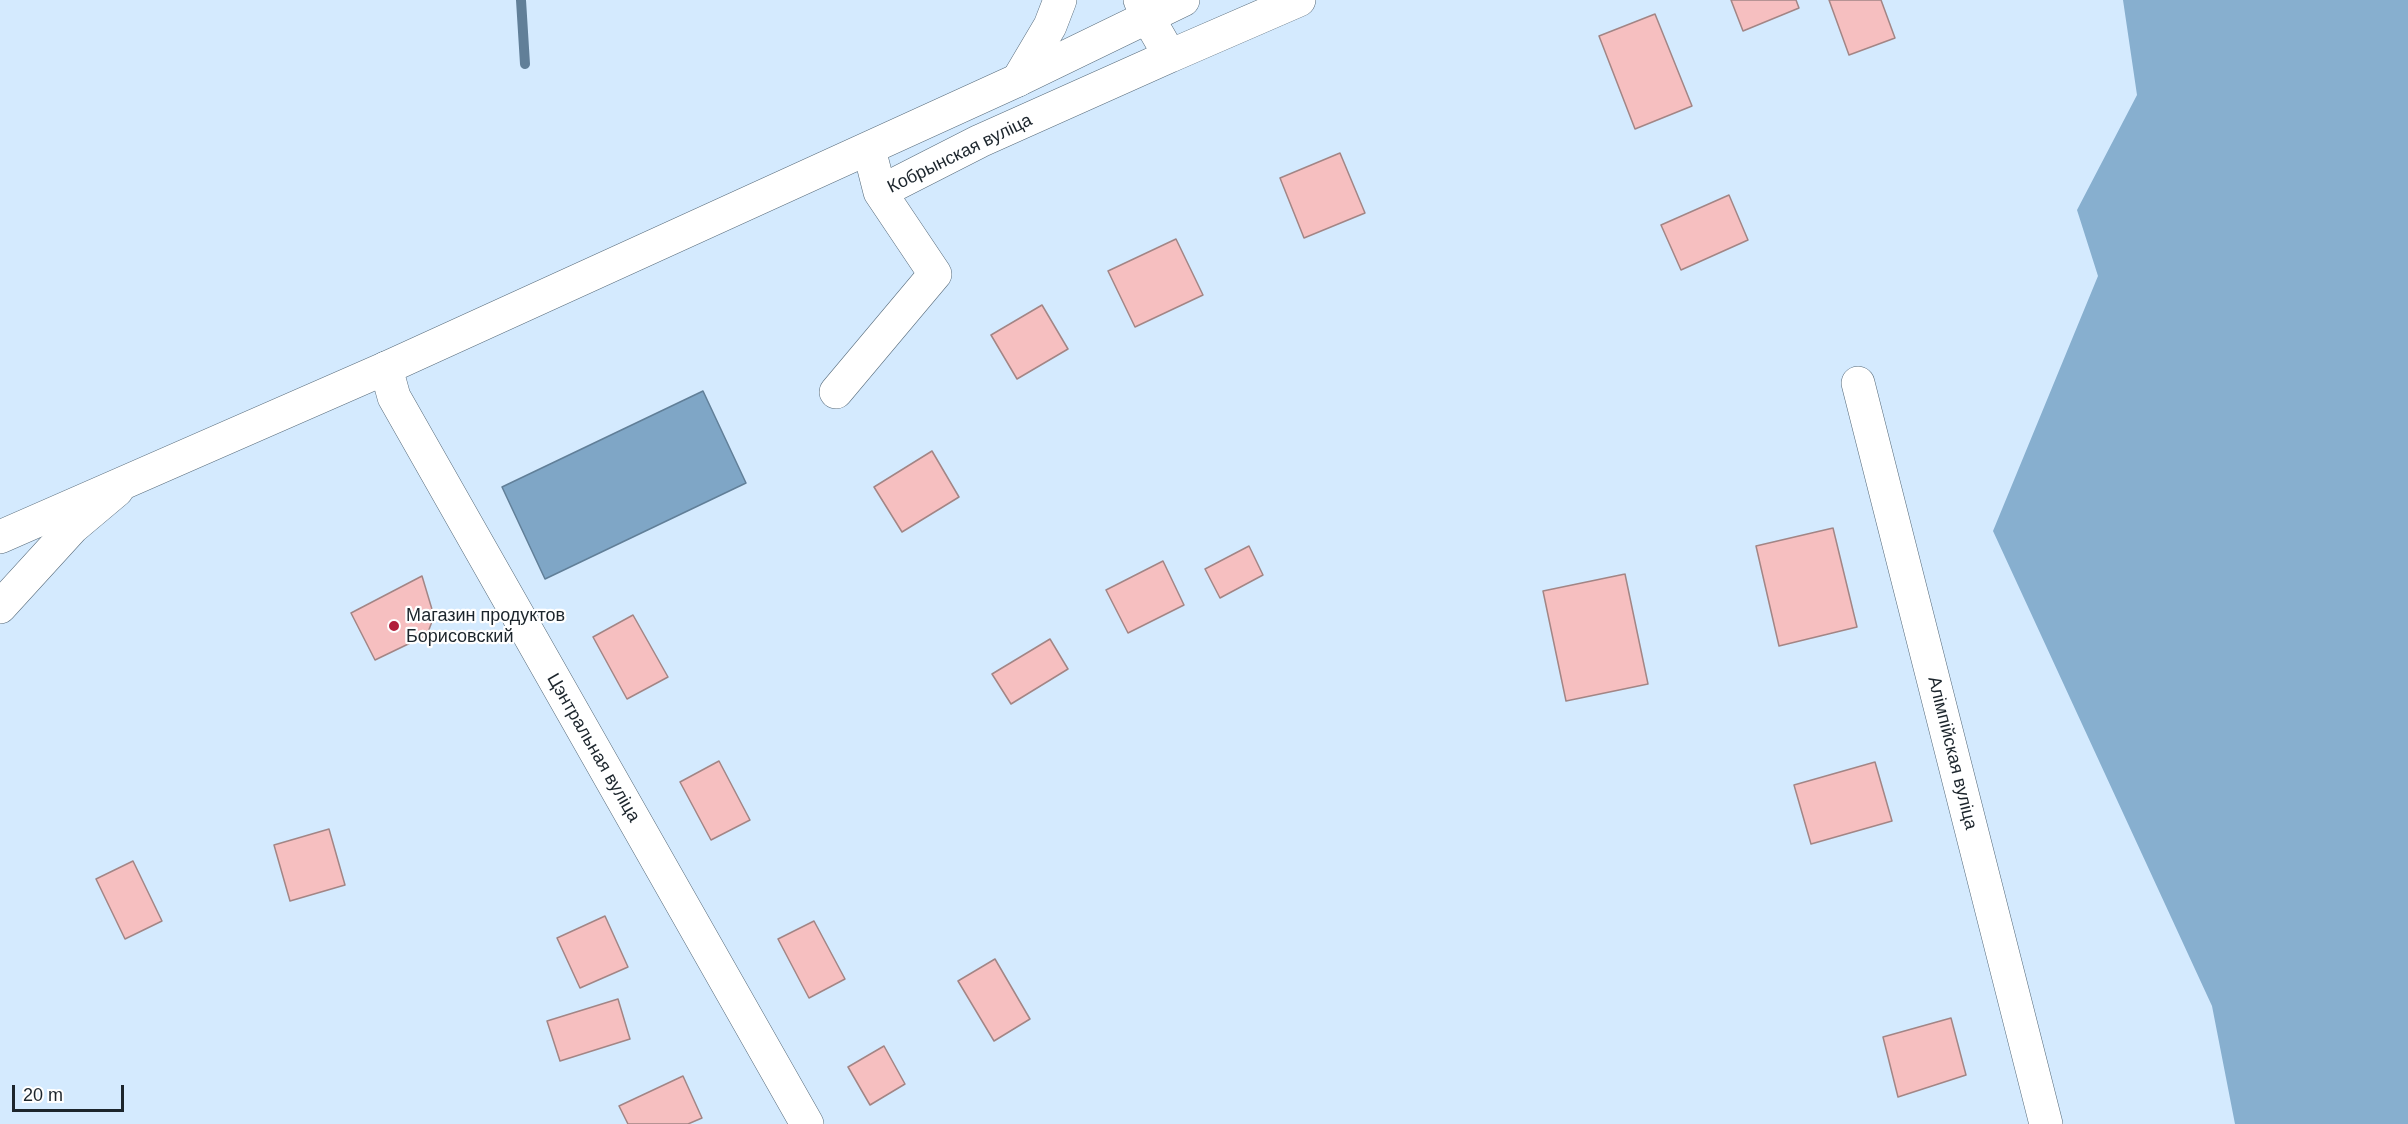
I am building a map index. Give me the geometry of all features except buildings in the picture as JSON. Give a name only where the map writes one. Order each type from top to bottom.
[{"type":"main road","points":[[1018,80],[1050,26],[1060,0]]},
{"type":"main road","points":[[0,537],[386,369],[1018,80],[1143,8],[1183,0]]},
{"type":"main road","name":"Кобрынская вуліца","points":[[836,392],[935,274],[880,192],[980,141],[1299,0]]},
{"type":"main road","points":[[1143,8],[1170,56]]},
{"type":"main road","points":[[868,148],[880,192]]},
{"type":"main road","name":"Цэнтральная вуліца","points":[[386,369],[400,408],[807,1124]]},
{"type":"main road","name":"Алімпійская вуліца","points":[[1858,383],[2046,1124]]},
{"type":"main road","points":[[0,607],[72,527],[127,481]]},
{"type":"shaded area","points":[[2123,0],[2408,0],[2408,1124],[2235,1124],[2212,1006],[1993,531],[2098,276],[2077,210],[2137,95]]},
{"type":"shaded area","points":[[703,391],[746,483],[545,579],[502,487]]},
{"type":"waterway","points":[[521,0],[525,64]]},
{"type":"place","name":"Магазин продуктов Борисовский","points":[[394,626]]}]
